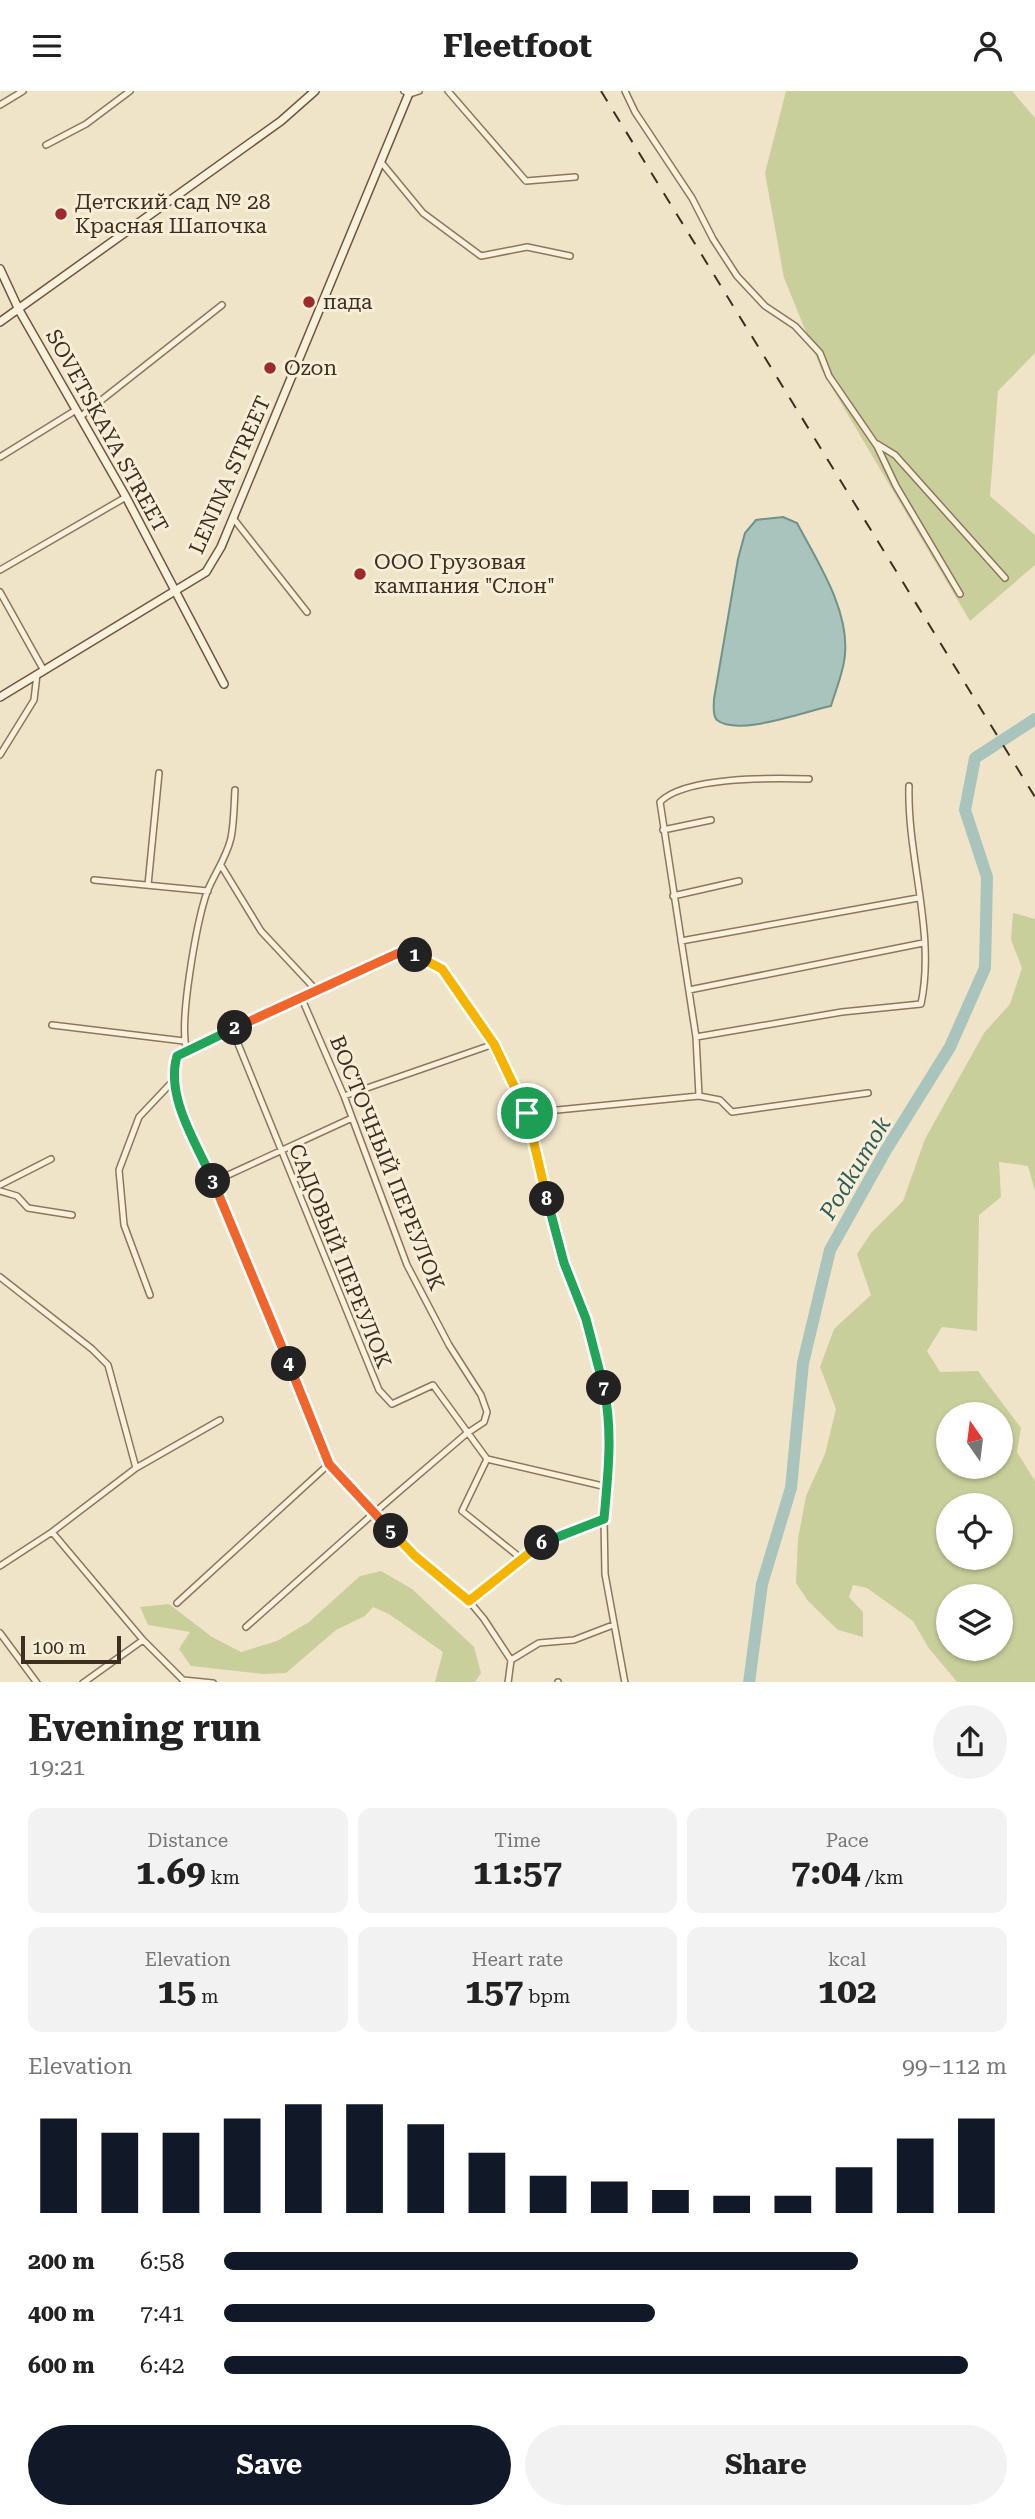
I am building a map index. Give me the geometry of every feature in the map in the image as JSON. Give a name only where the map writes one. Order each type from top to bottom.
[{"type":"street","points":[[0,105],[23,91]]},
{"type":"street","points":[[46,145],[86,124],[130,91]]},
{"type":"street","points":[[0,322],[281,121],[314,91]]},
{"type":"street","points":[[408,92],[419,91]]},
{"type":"street","points":[[448,91],[526,181],[575,177]]},
{"type":"street","points":[[625,91],[635,112],[692,198],[713,239],[737,276],[765,306],[795,326],[820,353],[839,392],[876,443],[896,486],[960,594]]},
{"type":"street","name":"LENINA STREET","points":[[0,697],[206,572],[233,518],[408,92]]},
{"type":"street","points":[[381,162],[423,213],[481,256],[527,247],[569,255]]},
{"type":"street","name":"SOVETSKAYA STREET","points":[[0,269],[19,310],[126,497],[224,684]]},
{"type":"street","points":[[0,457],[78,413],[222,305]]},
{"type":"street","points":[[876,443],[895,455],[1005,577]]},
{"type":"street","points":[[0,570],[126,497]]},
{"type":"street","points":[[233,518],[307,612]]},
{"type":"street","points":[[0,591],[40,671],[34,700],[0,755]]},
{"type":"street","points":[[148,885],[159,773]]},
{"type":"street","points":[[699,1096],[696,1037],[660,802],[670,792],[748,778],[810,779]]},
{"type":"street","points":[[696,1037],[842,1012],[921,1004],[924,988],[923,943],[909,786]]},
{"type":"street","points":[[187,1050],[184,1041],[187,995],[208,891],[222,867],[231,838],[235,790]]},
{"type":"street","points":[[663,830],[711,820]]},
{"type":"street","points":[[222,867],[261,930],[317,991]]},
{"type":"street","points":[[94,880],[208,891]]},
{"type":"street","points":[[673,896],[739,881]]},
{"type":"street","points":[[681,941],[918,898]]},
{"type":"street","points":[[689,990],[923,943]]},
{"type":"street","points":[[508,1682],[511,1660],[469,1601],[415,1556],[329,1464],[173,1081],[177,1056],[187,1050],[405,950],[442,969],[494,1044],[527,1113],[564,1263],[599,1364],[610,1417],[604,1519],[605,1574],[625,1682]]},
{"type":"street","name":"ВОСТОЧНЫЙ ПЕРЕУЛОК","points":[[302,999],[344,1096],[407,1265],[449,1345],[481,1395],[487,1412],[484,1422],[466,1434]]},
{"type":"street","points":[[52,1025],[184,1041]]},
{"type":"street","name":"САДОВЫЙ ПЕРЕУЛОК","points":[[232,1029],[379,1390],[392,1404],[433,1385],[466,1434],[487,1459]]},
{"type":"street","points":[[344,1096],[494,1044]]},
{"type":"street","points":[[150,1295],[124,1225],[118,1170],[139,1117],[173,1081]]},
{"type":"street","points":[[527,1113],[699,1096],[720,1100],[732,1112],[868,1093]]},
{"type":"street","points":[[213,1182],[352,1118]]},
{"type":"street","points":[[0,1185],[51,1159]]},
{"type":"street","points":[[0,1191],[17,1196],[28,1208],[72,1215]]},
{"type":"street","points":[[0,1277],[92,1349],[107,1365],[136,1468]]},
{"type":"street","points":[[0,1566],[52,1532],[136,1468],[220,1420]]},
{"type":"street","points":[[246,1627],[466,1434]]},
{"type":"street","points":[[522,1559],[461,1511],[487,1459],[607,1487]]},
{"type":"street","points":[[177,1603],[329,1464]]},
{"type":"street","points":[[469,1601],[544,1541],[604,1519]]},
{"type":"street","points":[[52,1532],[181,1681],[213,1682]]},
{"type":"street","points":[[511,1660],[539,1643],[574,1640],[613,1625]]},
{"type":"street","points":[[0,1633],[37,1682]]},
{"type":"street","points":[[83,1682],[143,1640]]},
{"type":"green space","points":[[786,91],[1012,91],[1035,118],[1035,353],[998,391],[990,496],[1035,535],[1035,565],[970,621],[822,371],[784,278],[765,173]]},
{"type":"green space","points":[[1013,913],[1035,919],[1035,1191],[1028,1166],[999,1162],[1001,1197],[979,1215],[977,1331],[942,1327],[927,1351],[940,1372],[978,1371],[1001,1402],[936,1402],[936,1479],[1013,1479],[1013,1417],[1021,1428],[1017,1452],[1035,1481],[1035,1682],[957,1682],[940,1661],[1013,1661],[1013,1584],[936,1584],[936,1657],[913,1621],[867,1588],[853,1585],[849,1597],[863,1612],[863,1637],[838,1630],[808,1601],[796,1583],[798,1539],[806,1496],[825,1454],[836,1409],[820,1367],[834,1329],[871,1295],[857,1254],[871,1233],[903,1201],[925,1139],[984,1033],[1010,1004],[1022,968],[1011,940]]},
{"type":"green space","points":[[381,1571],[412,1589],[474,1647],[481,1673],[475,1682],[435,1682],[443,1652],[389,1614],[373,1607],[365,1616],[336,1630],[286,1673],[263,1674],[191,1666],[179,1649],[190,1632],[148,1625],[140,1607],[169,1604],[212,1637],[241,1652],[277,1641],[309,1622],[360,1576]]},
{"type":"water","points":[[783,517],[797,523],[837,603],[845,637],[841,673],[831,706],[756,724],[727,724],[715,718],[714,699],[738,559],[745,533],[756,520]]},
{"type":"waterway","name":"Podkumok","points":[[749,1682],[762,1584],[791,1488],[803,1363],[830,1250],[886,1150],[950,1047],[985,968],[987,877],[965,810],[975,758],[1035,719]]},
{"type":"railway","points":[[601,91],[1035,797]]},
{"type":"place","name":"Детский сад № 28 Красная Шапочка","points":[[61,214]]},
{"type":"place","name":"пада","points":[[309,302]]},
{"type":"place","name":"Ozon","points":[[270,368]]},
{"type":"place","name":"ООО Грузовая кампания \"Слон\"","points":[[360,574]]},
{"type":"route","points":[[405,950],[442,969],[494,1044],[527,1113],[564,1263],[586,1319],[610,1417],[610,1461],[604,1519],[544,1541],[469,1601],[415,1556],[329,1464],[177,1096],[173,1070],[177,1056],[187,1050],[405,950]]}]
